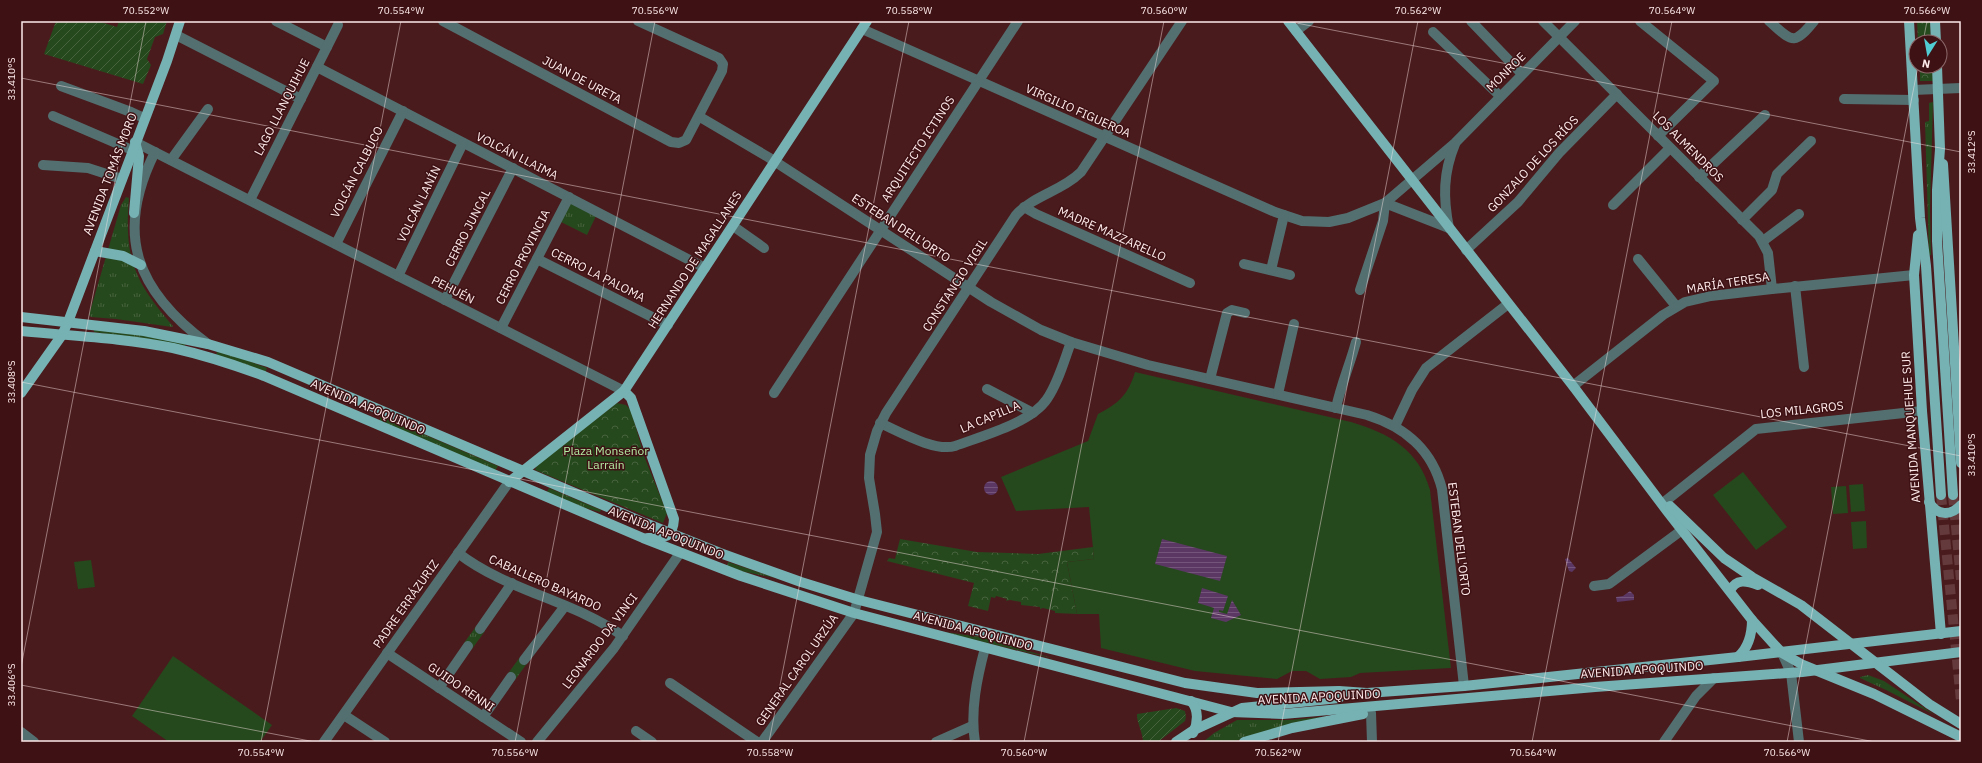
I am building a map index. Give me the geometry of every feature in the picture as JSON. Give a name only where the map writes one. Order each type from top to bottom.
[{"type":"main road","name":"AVENIDA TOMÁS MORO","points":[[21,393],[62,335],[68,322],[180,21]]},
{"type":"main road","points":[[1288,21],[1573,386],[1752,620],[1782,652],[1815,670],[1874,694],[1957,738]]},
{"type":"main road","name":"AVENIDA MANQUEHUE SUR","points":[[1909,21],[1920,218],[1926,266],[1941,495]]},
{"type":"main road","points":[[1935,21],[1936,34]]},
{"type":"main road","name":"HERNANDO DE MAGALLANES","points":[[509,482],[522,470],[624,391],[865,25]]},
{"type":"main road","points":[[1937,74],[1940,149],[1937,190],[1937,241],[1953,494]]},
{"type":"main road","points":[[134,146],[139,156],[134,213]]},
{"type":"main road","points":[[1940,149],[1946,182],[1959,403],[1961,463]]},
{"type":"main road","name":"AVENIDA MANQUEHUE SUR","points":[[1920,218],[1914,275],[1922,411],[1941,634]]},
{"type":"main road","points":[[95,251],[124,256],[141,265]]},
{"type":"main road","name":"AVENIDA APOQUINDO","points":[[21,317],[144,331],[208,344],[268,362],[670,533],[801,582],[859,600],[1173,681],[1257,692],[1339,691],[1367,694],[1464,686],[1738,657],[1961,631]]},
{"type":"main road","name":"AVENIDA APOQUINDO","points":[[21,331],[122,340],[172,348],[215,359],[277,382],[680,554],[755,581],[854,613],[1231,712],[1283,714],[1402,705],[1595,687],[1791,673],[1877,664],[1961,652]]},
{"type":"main road","points":[[277,382],[286,378],[302,376]]},
{"type":"main road","points":[[624,391],[630,398],[674,519],[670,533],[663,538],[643,538]]},
{"type":"main road","points":[[1929,502],[1934,509],[1944,513],[1954,511],[1961,505]]},
{"type":"main road","points":[[1663,503],[1670,506],[1724,558],[1752,577],[1806,609],[1929,704],[1961,724]]},
{"type":"main road","points":[[1730,591],[1736,583],[1746,581],[1775,590]]},
{"type":"main road","points":[[1738,657],[1750,640],[1752,620]]},
{"type":"main road","points":[[1176,742],[1194,730],[1231,712],[1250,706],[1367,694]]},
{"type":"main road","points":[[1188,742],[1194,730],[1197,712],[1191,701]]},
{"type":"main road","points":[[1244,742],[1292,728],[1371,713],[1402,705]]},
{"type":"street","points":[[276,21],[327,47]]},
{"type":"street","name":"JUAN DE URETA","points":[[443,21],[671,142],[679,143],[686,140],[700,117]]},
{"type":"street","points":[[638,21],[721,61],[722,71],[700,117]]},
{"type":"street","name":"ARQUITECTO ICTINOS","points":[[774,392],[1018,21]]},
{"type":"street","name":"CONSTANCIO VIGIL","points":[[854,613],[859,600],[877,532],[868,466],[872,446],[880,423],[1016,215],[1024,207],[1075,178],[1086,165],[1182,21]]},
{"type":"street","points":[[1296,31],[1309,21]]},
{"type":"street","points":[[1471,21],[1522,74]]},
{"type":"street","name":"LOS ALMENDROS","points":[[1544,21],[1763,241],[1768,253],[1772,289]]},
{"type":"street","name":"MONROE","points":[[1412,181],[1455,143],[1576,21]]},
{"type":"street","points":[[1640,21],[1714,82],[1658,136]]},
{"type":"street","points":[[1769,21],[1788,37],[1795,38],[1802,36],[1814,21]]},
{"type":"street","name":"LAGO LLANQUIHUE","points":[[250,200],[338,25]]},
{"type":"street","name":"VIRGILIO FIGUEROA","points":[[865,25],[978,81],[1284,215],[1310,222],[1329,222],[1348,218],[1385,203],[1412,181]]},
{"type":"street","points":[[1433,32],[1500,96]]},
{"type":"street","points":[[176,35],[301,99]]},
{"type":"street","name":"VOLCÁN LLAIMA","points":[[317,67],[705,268]]},
{"type":"street","points":[[61,86],[144,118]]},
{"type":"street","points":[[1913,90],[1961,88]]},
{"type":"street","name":"GONZALO DE LOS RÍOS","points":[[1466,250],[1518,202],[1559,153],[1617,94]]},
{"type":"street","points":[[1844,99],[1914,100]]},
{"type":"street","points":[[172,160],[208,109]]},
{"type":"street","name":"VOLCÁN CALBUCO","points":[[336,244],[403,111]]},
{"type":"street","points":[[1699,177],[1765,115]]},
{"type":"street","name":"PEHUÉN","points":[[53,116],[134,146],[155,152],[172,160],[624,391]]},
{"type":"street","name":"ESTEBAN DELL'ORTO","points":[[700,117],[775,162],[969,288],[1026,323],[1071,342],[1148,365],[1372,416],[1395,426],[1410,436],[1423,449],[1433,464],[1440,480],[1464,686]]},
{"type":"street","points":[[1742,220],[1772,190],[1777,174],[1811,141]]},
{"type":"street","name":"VOLCÁN LANÍN","points":[[398,276],[463,142]]},
{"type":"street","name":"MONROE","points":[[1449,228],[1445,206],[1444,182],[1447,166],[1455,143]]},
{"type":"street","points":[[1613,205],[1670,148]]},
{"type":"street","points":[[155,152],[140,187],[134,213],[135,245],[141,265],[151,285],[171,312],[188,329],[208,344]]},
{"type":"street","points":[[43,165],[88,168],[122,179]]},
{"type":"street","name":"CERRO JUNCAL","points":[[445,300],[513,168]]},
{"type":"street","name":"CERRO PROVINCIA","points":[[501,328],[569,197]]},
{"type":"street","points":[[1360,290],[1383,221],[1385,203],[1449,228]]},
{"type":"street","name":"MADRE MAZZARELLO","points":[[1024,207],[1036,214],[1190,283]]},
{"type":"street","points":[[1763,241],[1799,214]]},
{"type":"street","points":[[1271,270],[1284,215]]},
{"type":"street","points":[[733,226],[764,248]]},
{"type":"street","name":"CERRO LA PALOMA","points":[[537,259],[668,325]]},
{"type":"street","points":[[1638,259],[1676,306]]},
{"type":"street","points":[[1244,264],[1290,275]]},
{"type":"street","name":"MARÍA TERESA","points":[[1573,386],[1676,306],[1703,298],[1795,286],[1914,275]]},
{"type":"street","points":[[1795,286],[1804,367]]},
{"type":"street","points":[[1395,426],[1412,390],[1426,368],[1508,304]]},
{"type":"street","points":[[1210,379],[1227,313],[1232,310],[1245,313]]},
{"type":"street","points":[[1278,394],[1294,324]]},
{"type":"street","name":"LA CAPILLA","points":[[880,423],[934,446],[946,448],[955,446],[1003,427],[1033,412],[1044,404],[1051,394],[1071,342]]},
{"type":"street","points":[[1336,408],[1356,342]]},
{"type":"street","points":[[987,389],[1033,412]]},
{"type":"street","name":"LOS MILAGROS","points":[[1663,503],[1756,429],[1922,411]]},
{"type":"street","name":"PADRE ERRÁZURIZ","points":[[324,742],[509,482]]},
{"type":"street","points":[[1594,586],[1608,584],[1682,530]]},
{"type":"street","name":"CABALLERO BAYARDO","points":[[458,553],[481,569],[602,622],[623,636]]},
{"type":"street","name":"LEONARDO DA VINCI","points":[[537,742],[623,636],[680,554]]},
{"type":"street","points":[[480,629],[512,583]]},
{"type":"street","points":[[524,660],[565,606]]},
{"type":"street","name":"GENERAL CAROL URZÚA","points":[[762,742],[854,613]]},
{"type":"street","points":[[439,688],[468,646]]},
{"type":"street","points":[[975,742],[972,726],[976,690],[985,648]]},
{"type":"street","points":[[1782,652],[1791,673],[1800,742]]},
{"type":"street","name":"GUIDO RENNI","points":[[387,653],[521,742]]},
{"type":"street","points":[[483,717],[511,677]]},
{"type":"street","points":[[1664,742],[1696,696],[1714,678]]},
{"type":"street","name":"GENERAL CAROL URZÚA","points":[[670,683],[757,742]]},
{"type":"street","points":[[1371,713],[1372,742]]},
{"type":"street","points":[[344,715],[385,742]]},
{"type":"street","points":[[936,742],[972,726]]},
{"type":"street","points":[[636,731],[652,742]]},
{"type":"street","points":[[21,732],[34,742]]},
{"type":"green space","points":[[56,21],[101,21],[117,27],[119,21],[167,21],[163,34],[155,37],[147,59],[151,65],[143,84],[44,54]]},
{"type":"green space","points":[[1917,21],[1930,21],[1931,34],[1918,34]]},
{"type":"green space","points":[[1920,74],[1933,74],[1933,81],[1920,81]]},
{"type":"green space","points":[[1933,102],[1930,209],[1931,255],[1929,255],[1925,122],[1929,121],[1929,103]]},
{"type":"green space","points":[[126,197],[129,198],[128,237],[134,268],[149,295],[173,326],[172,327],[91,317],[89,315],[121,205]]},
{"type":"green space","points":[[571,203],[596,216],[587,235],[561,222]]},
{"type":"green space","points":[[94,327],[186,341],[185,346],[94,332]]},
{"type":"green space","points":[[218,349],[267,368],[265,373],[216,355]]},
{"type":"green space","points":[[1135,372],[1351,422],[1365,426],[1401,445],[1418,464],[1425,476],[1430,490],[1451,668],[1360,673],[1351,677],[1320,679],[1306,671],[1292,671],[1277,679],[1195,671],[1101,648],[1099,614],[1077,614],[1067,562],[1094,559],[1089,507],[1016,511],[1001,477],[1088,441],[1098,414],[1122,398],[1129,387]]},
{"type":"green space","name":"Plaza Monseñor Larraín","points":[[617,403],[626,405],[631,410],[644,456],[667,513],[663,523],[535,470],[537,465]]},
{"type":"green space","points":[[381,416],[498,466],[495,471],[379,421]]},
{"type":"green space","points":[[1743,472],[1787,527],[1756,550],[1713,495]]},
{"type":"green space","points":[[1863,484],[1865,511],[1851,512],[1849,485]]},
{"type":"green space","points":[[1846,486],[1848,513],[1833,514],[1831,487]]},
{"type":"green space","points":[[549,488],[601,510],[600,512],[582,507],[547,492]]},
{"type":"green space","points":[[1866,521],[1867,548],[1853,549],[1851,522]]},
{"type":"green space","points":[[900,539],[977,552],[1038,554],[1093,547],[1094,559],[1067,562],[1077,614],[1055,613],[1055,611],[1043,608],[1040,609],[1040,607],[1021,605],[1021,602],[1010,600],[1006,601],[1007,599],[996,596],[995,598],[991,597],[988,611],[968,606],[974,583],[887,561],[889,558],[895,559]]},
{"type":"green space","points":[[91,560],[95,587],[78,589],[74,562]]},
{"type":"green space","points":[[728,562],[776,578],[740,571],[727,566]]},
{"type":"green space","points":[[477,625],[485,631],[472,649],[464,643]]},
{"type":"green space","points":[[937,631],[981,637],[1055,659]]},
{"type":"green space","points":[[173,656],[272,725],[260,742],[169,742],[132,716]]},
{"type":"green space","points":[[520,657],[528,662],[515,680],[507,675]]},
{"type":"green space","points":[[1868,675],[1884,681],[1935,715],[1860,678]]},
{"type":"green space","points":[[1176,708],[1185,711],[1185,721],[1158,742],[1143,742],[1137,714]]},
{"type":"green space","points":[[1333,716],[1268,731],[1232,742],[1203,742],[1214,733],[1237,720],[1289,720]]},
{"type":"shaded area","points":[[991,481],[996,483],[998,488],[996,493],[991,495],[986,493],[984,488],[986,483]]},
{"type":"shaded area","points":[[1162,539],[1227,556],[1220,581],[1155,564]]},
{"type":"shaded area","points":[[1568,558],[1576,568],[1572,572],[1569,571],[1565,559]]},
{"type":"shaded area","points":[[1202,588],[1228,596],[1223,611],[1219,610],[1219,612],[1227,614],[1232,600],[1241,615],[1226,622],[1211,618],[1214,608],[1198,603]]},
{"type":"shaded area","points":[[1630,591],[1634,595],[1634,600],[1617,602],[1616,597],[1623,596]]},
{"type":"tunnel","points":[[1941,495],[1961,701]]},
{"type":"tunnel","points":[[1953,495],[1961,580]]}]
